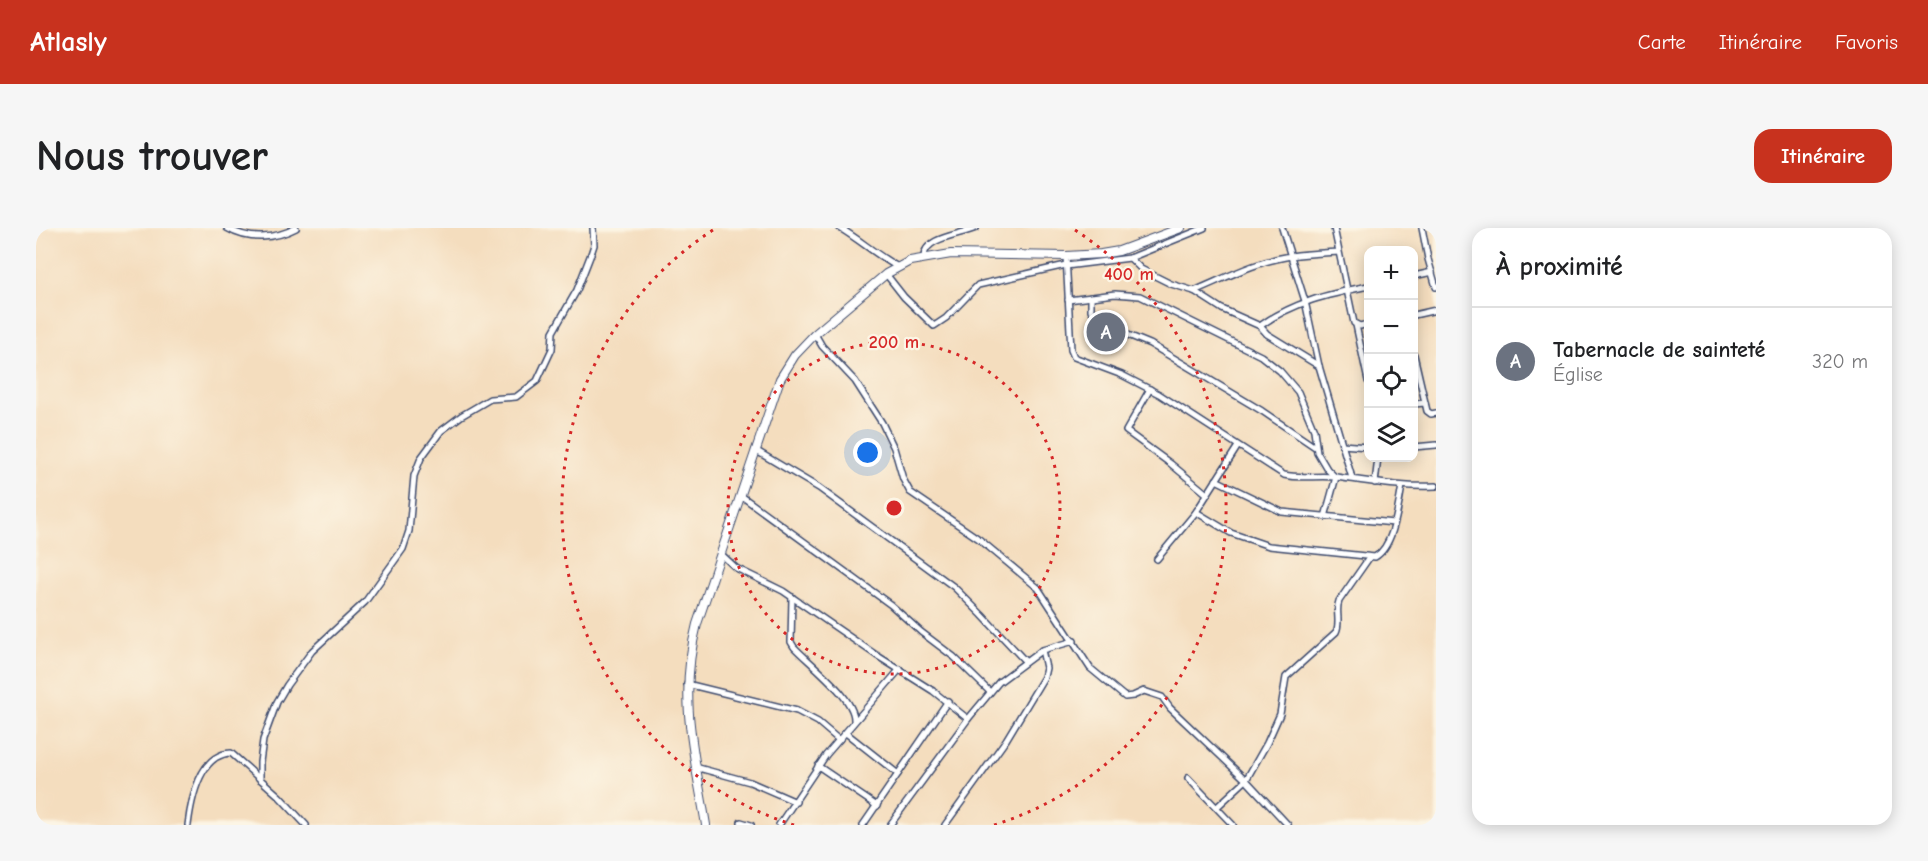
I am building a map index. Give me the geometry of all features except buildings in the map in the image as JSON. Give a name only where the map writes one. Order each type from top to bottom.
[{"type":"main road","points":[[706,825],[694,767],[688,720],[687,684],[695,632],[780,379],[795,355],[815,334],[886,274],[910,261],[951,254],[1066,262],[1119,251],[1181,228]]},
{"type":"street","points":[[227,228],[243,235],[267,238],[297,228]]},
{"type":"street","points":[[260,779],[263,740],[277,702],[287,685],[312,651],[365,602],[403,549],[409,531],[414,476],[421,458],[441,431],[460,416],[489,399],[516,397],[537,381],[552,349],[555,327],[577,290],[591,254],[594,245],[593,228]]},
{"type":"street","points":[[840,228],[898,267]]},
{"type":"street","points":[[924,257],[925,249],[931,243],[976,228]]},
{"type":"street","points":[[1282,228],[1305,301],[1319,366],[1352,478]]},
{"type":"street","points":[[1334,228],[1364,362]]},
{"type":"street","points":[[1422,228],[1436,287]]},
{"type":"street","points":[[886,274],[904,297],[934,326],[946,318],[978,285],[1066,262],[1130,258],[1201,229]]},
{"type":"street","points":[[1194,291],[1245,269],[1291,256],[1338,252]]},
{"type":"street","points":[[1130,258],[1141,269],[1171,284],[1194,291],[1222,309],[1260,326],[1267,334],[1319,366]]},
{"type":"street","points":[[1066,262],[1071,350],[1074,357],[1089,361],[1150,389],[1284,475],[1352,478],[1402,486],[1436,486]]},
{"type":"street","points":[[1418,275],[1432,272]]},
{"type":"street","points":[[1260,326],[1270,318],[1305,301],[1364,287]]},
{"type":"street","points":[[1068,300],[1114,294],[1140,296],[1261,356],[1280,371],[1298,392],[1314,430],[1315,447],[1321,460],[1335,477]]},
{"type":"street","points":[[1091,297],[1091,310],[1101,324],[1150,344],[1262,411],[1315,447]]},
{"type":"street","points":[[1418,314],[1436,310]]},
{"type":"street","points":[[1356,325],[1364,324]]},
{"type":"street","points":[[815,334],[822,346],[855,381],[882,423],[892,441],[903,479],[910,492],[979,539],[1038,588],[1074,640],[1090,668],[1110,686],[1125,697],[1144,692],[1162,697],[1170,708],[1246,780],[1288,825]]},
{"type":"street","points":[[1418,375],[1428,413],[1436,413]]},
{"type":"street","points":[[1150,389],[1126,431],[1207,494]]},
{"type":"street","points":[[1418,404],[1425,403]]},
{"type":"street","points":[[1342,445],[1364,447]]},
{"type":"street","points":[[1418,447],[1436,445]]},
{"type":"street","points":[[1156,559],[1196,512],[1238,446]]},
{"type":"street","points":[[755,450],[819,488],[954,587],[1025,661]]},
{"type":"street","points":[[1375,483],[1378,462]]},
{"type":"street","points":[[1325,517],[1335,477]]},
{"type":"street","points":[[1216,480],[1282,513],[1394,523]]},
{"type":"street","points":[[1196,512],[1231,533],[1269,546],[1343,553],[1369,558],[1382,554],[1394,523],[1402,486]]},
{"type":"street","points":[[740,495],[891,605],[954,657],[990,692]]},
{"type":"street","points":[[721,554],[736,568],[792,597],[948,701],[968,718]]},
{"type":"street","points":[[1216,807],[1246,780],[1277,721],[1282,706],[1284,681],[1336,632],[1339,601],[1369,558]]},
{"type":"street","points":[[792,597],[791,642],[803,657],[837,689],[853,711],[854,720]]},
{"type":"street","points":[[890,825],[968,718],[990,692],[1025,661],[1042,650],[1074,640]]},
{"type":"street","points":[[945,825],[1006,740],[1044,677],[1046,668],[1042,650]]},
{"type":"street","points":[[779,825],[854,720],[900,669]]},
{"type":"street","points":[[687,684],[803,714],[818,722],[839,740]]},
{"type":"street","points":[[863,825],[948,701]]},
{"type":"street","points":[[846,732],[898,774]]},
{"type":"street","points":[[195,825],[188,823],[205,767],[220,756],[231,753],[306,825]]},
{"type":"street","points":[[819,766],[877,806]]},
{"type":"street","points":[[694,767],[750,782],[796,802]]},
{"type":"street","points":[[1188,778],[1233,825]]},
{"type":"street","points":[[741,822],[751,825]]},
{"type":"place","name":"Tabernacle de sainteté","points":[[1106,332]]}]
